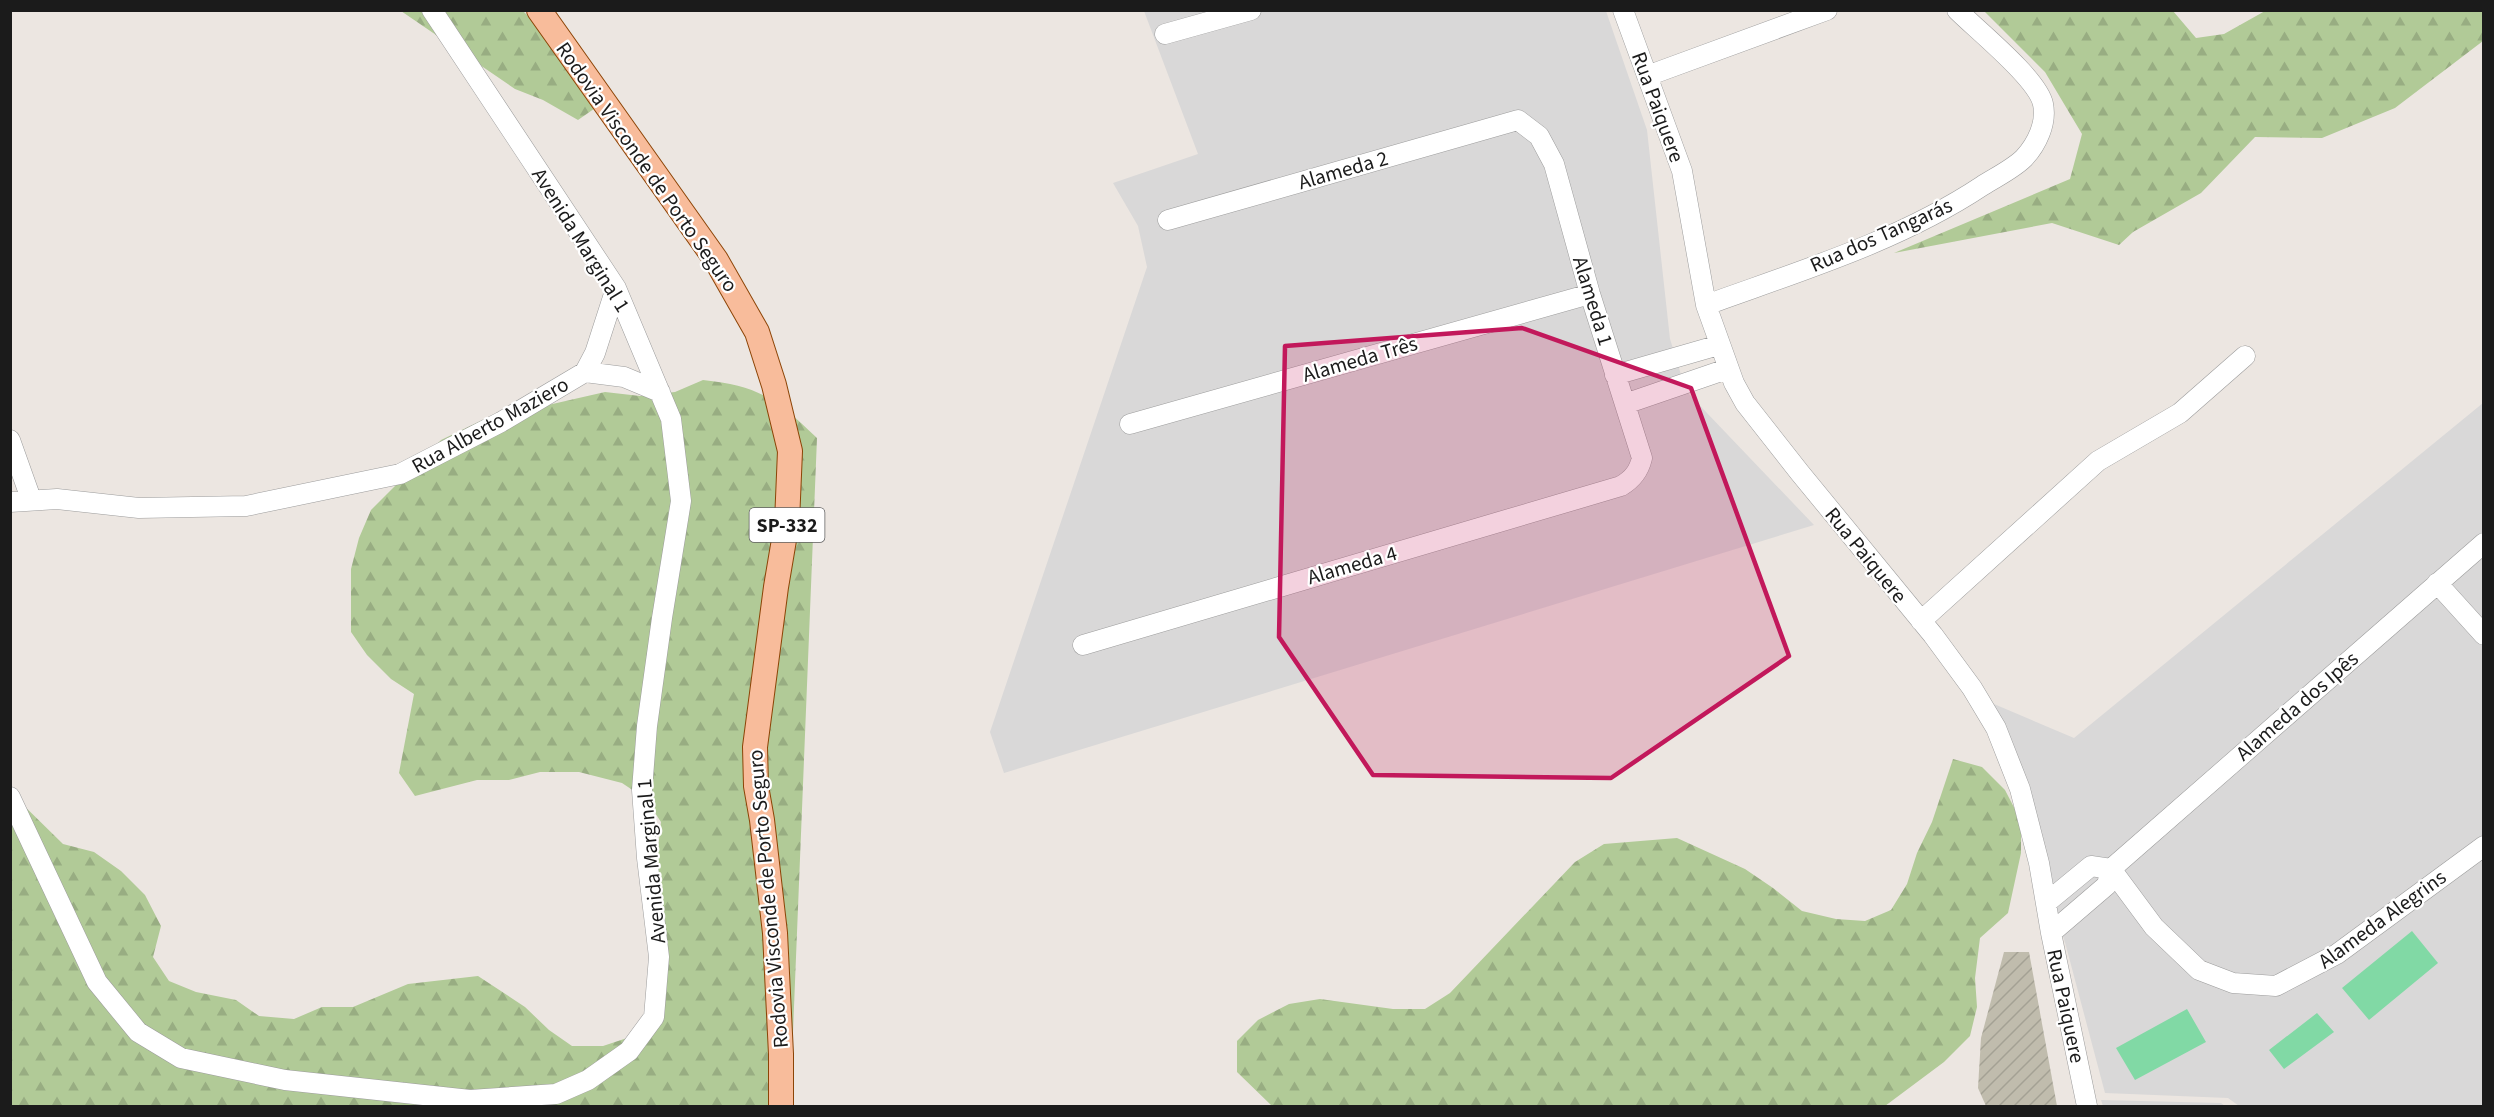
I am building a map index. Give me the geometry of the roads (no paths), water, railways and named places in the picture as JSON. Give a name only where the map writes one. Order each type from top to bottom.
[{"type":"main road","name":"Rodovia Visconde de Porto Seguro","points":[[540,10],[722,270],[757,332],[774,385],[790,451],[787,522],[776,586],[755,747],[756,786],[775,933],[781,1054],[781,1107]]},
{"type":"street","name":"Avenida Marginal 1","points":[[10,797],[97,982],[138,1032],[181,1058],[285,1080],[470,1100],[556,1094],[588,1080],[629,1051],[654,1017],[659,957],[647,858],[642,790],[656,661],[681,501],[671,419],[616,288],[432,10]]},
{"type":"street","points":[[1165,34],[1251,10]]},
{"type":"street","name":"Rua Paiquere","points":[[1623,10],[1682,171],[1706,305],[1727,369],[1745,403],[1921,621],[1972,688],[1996,728],[2020,789],[2039,863],[2051,933],[2088,1107]]},
{"type":"street","points":[[1647,76],[1827,10]]},
{"type":"street","name":"Rua dos Tangarás","points":[[1706,305],[1831,260],[1937,215],[2023,159],[2040,132],[2044,119],[2043,102],[2025,75],[1957,10]]},
{"type":"street","name":"Alameda 2","points":[[1168,220],[1518,120]]},
{"type":"street","name":"Alameda 1","points":[[1518,120],[1539,136],[1554,164],[1590,294],[1642,458],[1632,479],[1621,486]]},
{"type":"street","points":[[585,372],[595,353],[616,288]]},
{"type":"street","name":"Alameda Três","points":[[1130,424],[1590,294]]},
{"type":"street","points":[[1615,375],[1719,345]]},
{"type":"street","points":[[1921,621],[2098,461],[2180,413],[2245,356]]},
{"type":"street","points":[[1625,404],[1727,369]]},
{"type":"street","name":"Rua Alberto Maziero","points":[[10,502],[57,499],[139,508],[236,507],[400,474],[501,422],[585,372],[624,377],[660,392]]},
{"type":"street","points":[[10,440],[31,499]]},
{"type":"street","name":"Alameda 4","points":[[1083,645],[1621,486]]},
{"type":"street","name":"Alameda dos Ipês","points":[[2051,933],[2107,885],[2111,869],[2484,543]]},
{"type":"street","points":[[2437,583],[2484,635]]},
{"type":"street","name":"Alameda Alegrins","points":[[2111,869],[2154,927],[2199,970],[2233,983],[2276,986],[2337,954],[2484,846]]},
{"type":"street","points":[[2046,903],[2091,866],[2111,869]]}]
